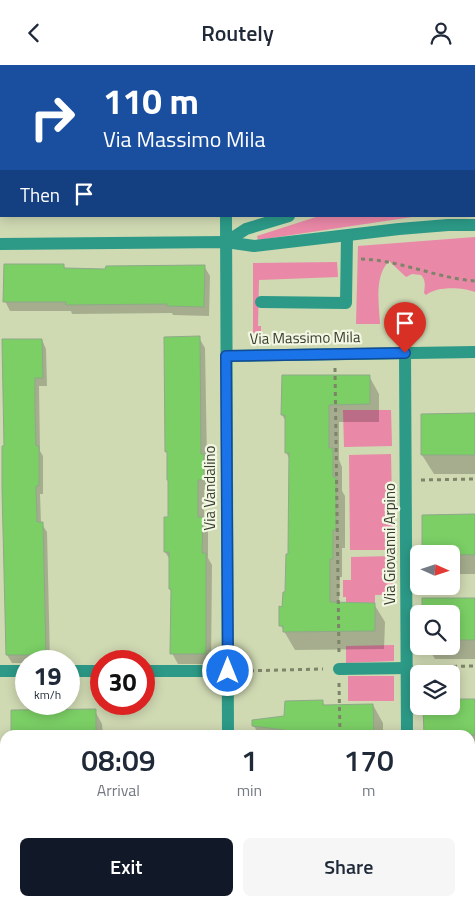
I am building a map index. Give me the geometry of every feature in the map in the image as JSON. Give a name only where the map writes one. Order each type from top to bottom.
[{"type":"street","name":"Via Vandalino","points":[[226,217],[228,730]]},
{"type":"street","points":[[226,242],[246,229],[286,217]]},
{"type":"street","points":[[0,244],[226,242],[254,246],[448,225],[475,225]]},
{"type":"street","points":[[261,302],[346,303],[348,236]]},
{"type":"street","name":"Via Massimo Mila","points":[[226,356],[475,352]]},
{"type":"street","name":"Via Giovanni Arpino","points":[[405,353],[407,730]]},
{"type":"street","points":[[339,669],[407,668]]},
{"type":"street","points":[[0,671],[15,671]]},
{"type":"street","points":[[155,671],[228,671]]},
{"type":"path","points":[[347,259],[379,260],[448,278],[475,281]]},
{"type":"path","points":[[335,354],[340,730]]},
{"type":"path","points":[[406,479],[475,479]]},
{"type":"path","points":[[407,668],[475,666]]},
{"type":"path","points":[[228,671],[339,669]]},
{"type":"shaded area","points":[[316,217],[412,217],[258,240],[257,236]]},
{"type":"shaded area","points":[[475,237],[475,292],[450,288],[436,290],[426,295],[421,275],[412,274],[406,277],[389,261],[384,267],[379,282],[380,324],[356,324],[358,246]]},
{"type":"shaded area","points":[[337,262],[338,277],[259,280],[258,326],[261,326],[261,333],[253,333],[253,263]]},
{"type":"shaded area","points":[[343,410],[391,410],[392,446],[344,447]]},
{"type":"shaded area","points":[[391,454],[393,550],[350,550],[349,455]]},
{"type":"shaded area","points":[[393,556],[393,595],[375,595],[375,603],[346,602],[346,597],[343,597],[343,580],[351,580],[351,557]]},
{"type":"shaded area","points":[[394,645],[394,661],[346,663],[346,646]]},
{"type":"shaded area","points":[[348,676],[394,676],[394,701],[348,701]]},
{"type":"building","points":[[4,264],[64,264],[64,268],[105,269],[106,266],[205,265],[204,307],[167,306],[167,304],[66,305],[66,302],[3,302]]},
{"type":"building","points":[[200,336],[201,454],[204,454],[204,480],[198,480],[198,517],[203,517],[202,553],[206,553],[206,654],[170,654],[171,589],[169,589],[169,552],[164,552],[164,517],[168,517],[168,480],[167,451],[165,452],[164,337]]},
{"type":"building","points":[[2,339],[42,339],[43,378],[35,378],[35,411],[36,446],[39,446],[39,486],[36,486],[37,522],[43,522],[46,650],[15,650],[15,655],[6,655],[2,488],[2,446],[4,446]]},
{"type":"building","points":[[282,375],[370,375],[370,404],[329,405],[329,448],[333,448],[333,477],[336,477],[336,530],[333,530],[333,559],[330,559],[330,602],[375,603],[375,631],[283,632],[283,626],[279,626],[279,606],[282,607],[283,592],[285,592],[286,554],[288,554],[289,453],[285,453],[285,415],[281,415]]},
{"type":"building","points":[[475,413],[475,455],[421,455],[421,414]]},
{"type":"building","points":[[475,514],[475,555],[460,555],[460,545],[422,545],[422,515]]},
{"type":"building","points":[[422,598],[475,598],[475,640],[460,640],[460,605],[422,605]]},
{"type":"building","points":[[460,699],[475,699],[475,730],[424,730],[423,715],[460,715]]},
{"type":"building","points":[[323,700],[323,705],[373,704],[374,730],[285,730],[252,726],[252,720],[284,716],[285,701]]},
{"type":"building","points":[[80,709],[90,709],[90,715],[96,715],[96,730],[11,730],[11,710],[15,710],[15,715],[80,715]]},
{"type":"route","points":[[228,671],[226,356],[405,353]]}]
